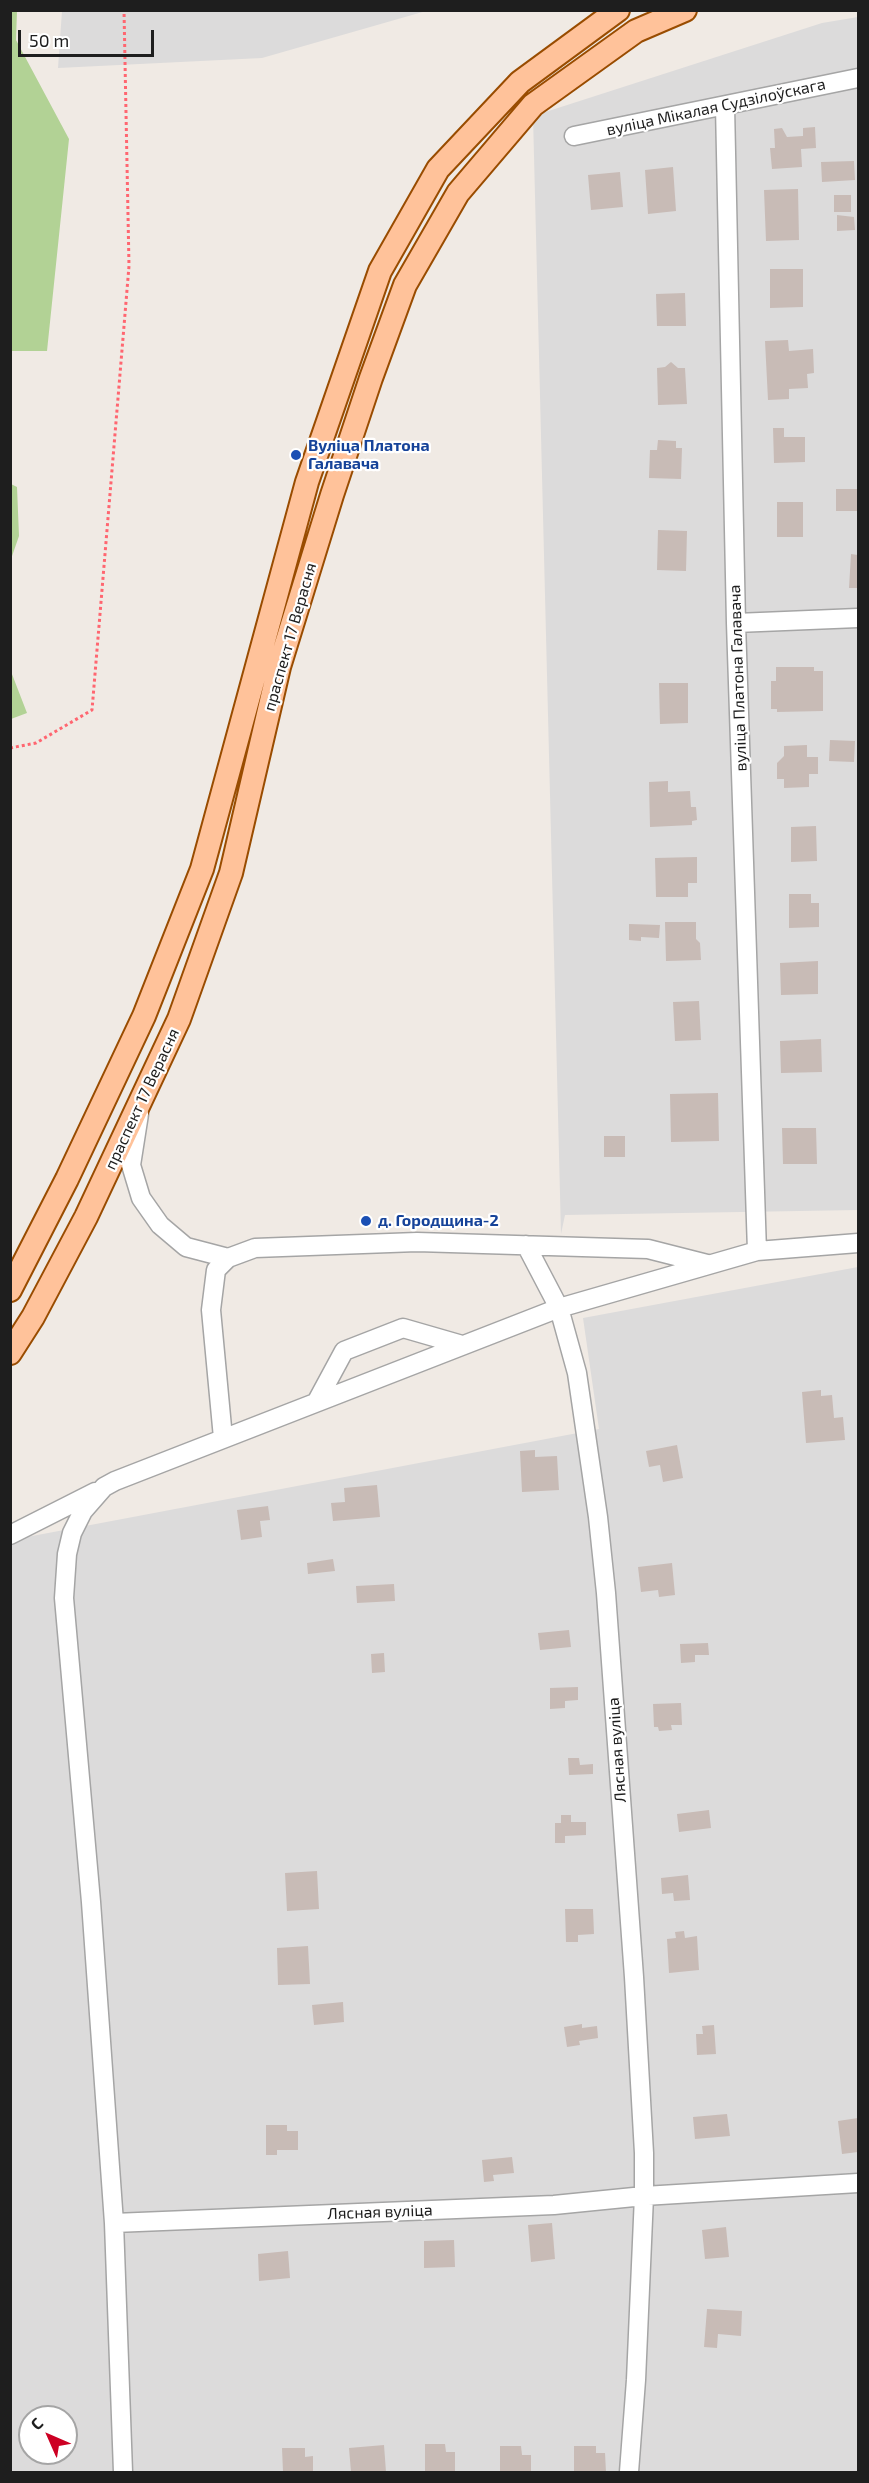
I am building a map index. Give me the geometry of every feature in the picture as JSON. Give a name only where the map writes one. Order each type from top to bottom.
[{"type":"main road","name":"праспект 17 Верасня","points":[[10,1290],[68,1179],[144,1016],[202,869],[307,482],[380,271],[438,169],[520,82],[618,10]]},
{"type":"main road","name":"праспект 17 Верасня","points":[[10,1353],[33,1317],[86,1217],[179,1018],[231,873],[279,667],[367,388],[405,285],[458,193],[533,105],[636,31],[685,10]]},
{"type":"street","name":"вуліца Мікалая Судзілоўскага","points":[[574,136],[858,78]]},
{"type":"street","name":"вуліца Платона Галавача","points":[[725,106],[736,623],[757,1251]]},
{"type":"street","points":[[736,623],[858,618]]},
{"type":"street","points":[[140,1102],[131,1165],[141,1198],[160,1225],[186,1247],[228,1258]]},
{"type":"street","points":[[223,1438],[211,1310],[216,1270],[228,1258],[255,1248],[417,1242],[648,1249],[708,1265]]},
{"type":"street","points":[[10,1535],[134,1473],[559,1308],[757,1251],[858,1243]]},
{"type":"street","name":"Лясная вуліца","points":[[525,1245],[559,1308],[577,1373],[598,1517],[606,1593],[640,2060],[644,2196],[636,2380],[629,2472]]},
{"type":"street","points":[[317,1401],[344,1351],[404,1328],[462,1345]]},
{"type":"street","points":[[104,1487],[83,1511],[72,1533],[67,1554],[64,1598],[91,1902],[114,2223],[123,2472]]},
{"type":"street","name":"Лясная вуліца","points":[[114,2223],[543,2206],[644,2196],[858,2183]]},
{"type":"path","points":[[10,748],[36,743],[92,710],[129,266],[124,10]]},
{"type":"shaded area","points":[[62,10],[426,11],[262,58],[58,68]]},
{"type":"shaded area","points":[[858,17],[858,1210],[565,1215],[561,1234],[533,116],[822,23]]},
{"type":"shaded area","points":[[858,1267],[858,2472],[11,2472],[11,1540],[599,1429],[583,1318]]},
{"type":"green space","points":[[10,11],[17,11],[16,40],[69,139],[47,351],[11,351]]},
{"type":"green space","points":[[11,484],[17,487],[19,536],[11,559]]},
{"type":"green space","points":[[10,669],[27,713],[11,719],[10,719]]},
{"type":"building","points":[[815,127],[816,148],[801,149],[802,167],[772,169],[770,148],[775,148],[774,129],[782,128],[787,137],[803,136],[803,128]]},
{"type":"building","points":[[854,161],[855,180],[822,182],[821,162]]},
{"type":"building","points":[[673,167],[676,211],[648,214],[645,170]]},
{"type":"building","points":[[620,172],[623,207],[591,210],[588,175]]},
{"type":"building","points":[[798,189],[799,240],[766,241],[764,190]]},
{"type":"building","points":[[834,195],[851,195],[851,212],[834,212]]},
{"type":"building","points":[[837,215],[854,217],[855,230],[837,231]]},
{"type":"building","points":[[770,269],[803,269],[803,307],[770,308]]},
{"type":"building","points":[[685,293],[686,326],[657,326],[656,294]]},
{"type":"building","points":[[788,340],[789,351],[813,349],[814,373],[807,374],[808,388],[789,389],[789,399],[768,400],[765,341]]},
{"type":"building","points":[[671,362],[678,368],[685,368],[687,404],[658,405],[657,368],[665,367]]},
{"type":"building","points":[[773,428],[784,428],[784,437],[805,437],[805,462],[774,463]]},
{"type":"building","points":[[658,440],[676,441],[676,448],[682,448],[681,479],[649,478],[650,450],[657,450]]},
{"type":"building","points":[[836,489],[858,489],[858,511],[836,511]]},
{"type":"building","points":[[777,502],[803,502],[803,537],[777,537]]},
{"type":"building","points":[[658,530],[687,531],[686,571],[657,570]]},
{"type":"building","points":[[851,554],[858,555],[858,588],[849,588]]},
{"type":"building","points":[[776,667],[814,667],[814,671],[823,671],[823,711],[777,712],[777,709],[771,709],[771,681],[776,681]]},
{"type":"building","points":[[659,683],[688,683],[688,723],[660,724]]},
{"type":"building","points":[[830,740],[855,741],[854,762],[829,761]]},
{"type":"building","points":[[807,745],[807,757],[818,757],[818,774],[809,774],[809,787],[784,788],[784,779],[777,779],[777,763],[784,756],[784,746]]},
{"type":"building","points":[[668,781],[668,792],[690,791],[691,807],[696,807],[697,820],[692,821],[692,825],[650,827],[649,782]]},
{"type":"building","points":[[816,826],[817,861],[791,862],[791,827]]},
{"type":"building","points":[[697,857],[697,883],[688,883],[688,897],[656,897],[655,858]]},
{"type":"building","points":[[789,894],[811,894],[811,903],[819,903],[819,927],[789,928]]},
{"type":"building","points":[[665,922],[696,922],[696,939],[700,943],[701,960],[666,961]]},
{"type":"building","points":[[629,924],[660,925],[659,938],[641,937],[641,941],[629,940]]},
{"type":"building","points":[[818,961],[818,994],[781,995],[780,963]]},
{"type":"building","points":[[699,1001],[701,1040],[675,1041],[673,1002]]},
{"type":"building","points":[[821,1039],[822,1072],[781,1073],[780,1041]]},
{"type":"building","points":[[718,1093],[719,1141],[671,1142],[670,1094]]},
{"type":"building","points":[[782,1128],[816,1128],[817,1164],[783,1164]]},
{"type":"building","points":[[604,1136],[625,1136],[625,1157],[604,1157]]},
{"type":"building","points":[[821,1390],[821,1396],[832,1395],[834,1418],[843,1417],[845,1440],[806,1443],[802,1392]]},
{"type":"building","points":[[677,1445],[683,1478],[663,1482],[660,1465],[649,1467],[646,1451]]},
{"type":"building","points":[[535,1450],[535,1457],[557,1456],[559,1490],[522,1492],[520,1451]]},
{"type":"building","points":[[377,1485],[380,1517],[333,1521],[331,1503],[345,1502],[344,1488]]},
{"type":"building","points":[[268,1506],[270,1520],[260,1521],[262,1537],[241,1540],[237,1510]]},
{"type":"building","points":[[333,1559],[335,1571],[308,1574],[307,1563]]},
{"type":"building","points":[[672,1563],[675,1595],[659,1597],[658,1590],[641,1592],[638,1567]]},
{"type":"building","points":[[394,1584],[395,1601],[357,1603],[356,1586]]},
{"type":"building","points":[[569,1630],[571,1647],[540,1650],[538,1633]]},
{"type":"building","points":[[708,1643],[709,1655],[695,1655],[695,1662],[681,1663],[680,1644]]},
{"type":"building","points":[[384,1653],[385,1672],[372,1673],[371,1654]]},
{"type":"building","points":[[578,1687],[578,1700],[565,1701],[565,1708],[550,1709],[550,1688]]},
{"type":"building","points":[[681,1703],[682,1725],[671,1725],[672,1730],[659,1731],[658,1727],[654,1727],[653,1704]]},
{"type":"building","points":[[568,1758],[579,1758],[580,1765],[593,1764],[593,1774],[569,1775]]},
{"type":"building","points":[[709,1810],[711,1828],[679,1832],[677,1814]]},
{"type":"building","points":[[561,1815],[571,1815],[571,1822],[586,1822],[586,1835],[565,1836],[565,1843],[555,1843],[555,1823],[561,1823]]},
{"type":"building","points":[[317,1871],[319,1909],[287,1911],[285,1873]]},
{"type":"building","points":[[688,1875],[690,1900],[674,1901],[673,1893],[662,1894],[661,1878]]},
{"type":"building","points":[[565,1909],[593,1909],[594,1934],[578,1935],[578,1942],[566,1942]]},
{"type":"building","points":[[684,1931],[685,1938],[697,1936],[699,1970],[669,1973],[667,1939],[676,1938],[675,1932]]},
{"type":"building","points":[[308,1946],[310,1984],[278,1985],[277,1948]]},
{"type":"building","points":[[343,2002],[344,2022],[314,2025],[312,2005]]},
{"type":"building","points":[[582,2024],[582,2028],[597,2026],[598,2038],[579,2041],[580,2045],[567,2047],[564,2027]]},
{"type":"building","points":[[714,2025],[716,2054],[697,2055],[696,2034],[703,2034],[702,2026]]},
{"type":"building","points":[[727,2114],[730,2136],[695,2139],[693,2117]]},
{"type":"building","points":[[858,2118],[858,2152],[842,2154],[838,2121]]},
{"type":"building","points":[[266,2125],[287,2125],[287,2131],[298,2131],[298,2150],[277,2150],[277,2155],[266,2155]]},
{"type":"building","points":[[512,2157],[514,2173],[493,2175],[494,2181],[484,2182],[482,2160]]},
{"type":"building","points":[[552,2223],[555,2259],[531,2262],[528,2225]]},
{"type":"building","points":[[726,2227],[729,2257],[705,2259],[702,2230]]},
{"type":"building","points":[[454,2240],[455,2267],[424,2268],[424,2241]]},
{"type":"building","points":[[288,2251],[290,2278],[259,2281],[258,2254]]},
{"type":"building","points":[[707,2309],[742,2311],[741,2336],[718,2334],[717,2348],[704,2347]]},
{"type":"building","points":[[425,2444],[445,2444],[446,2452],[455,2452],[455,2472],[425,2472]]},
{"type":"building","points":[[384,2445],[386,2472],[351,2472],[349,2448]]},
{"type":"building","points":[[500,2446],[521,2446],[522,2455],[531,2455],[531,2472],[500,2472]]},
{"type":"building","points":[[574,2446],[596,2446],[596,2453],[605,2453],[606,2472],[574,2472]]},
{"type":"building","points":[[282,2448],[305,2448],[305,2457],[313,2456],[313,2472],[283,2472]]},
{"type":"place","name":"Вуліца Платона Галавача","points":[[296,455]]},
{"type":"place","name":"д. Городщина-2","points":[[366,1221]]}]
